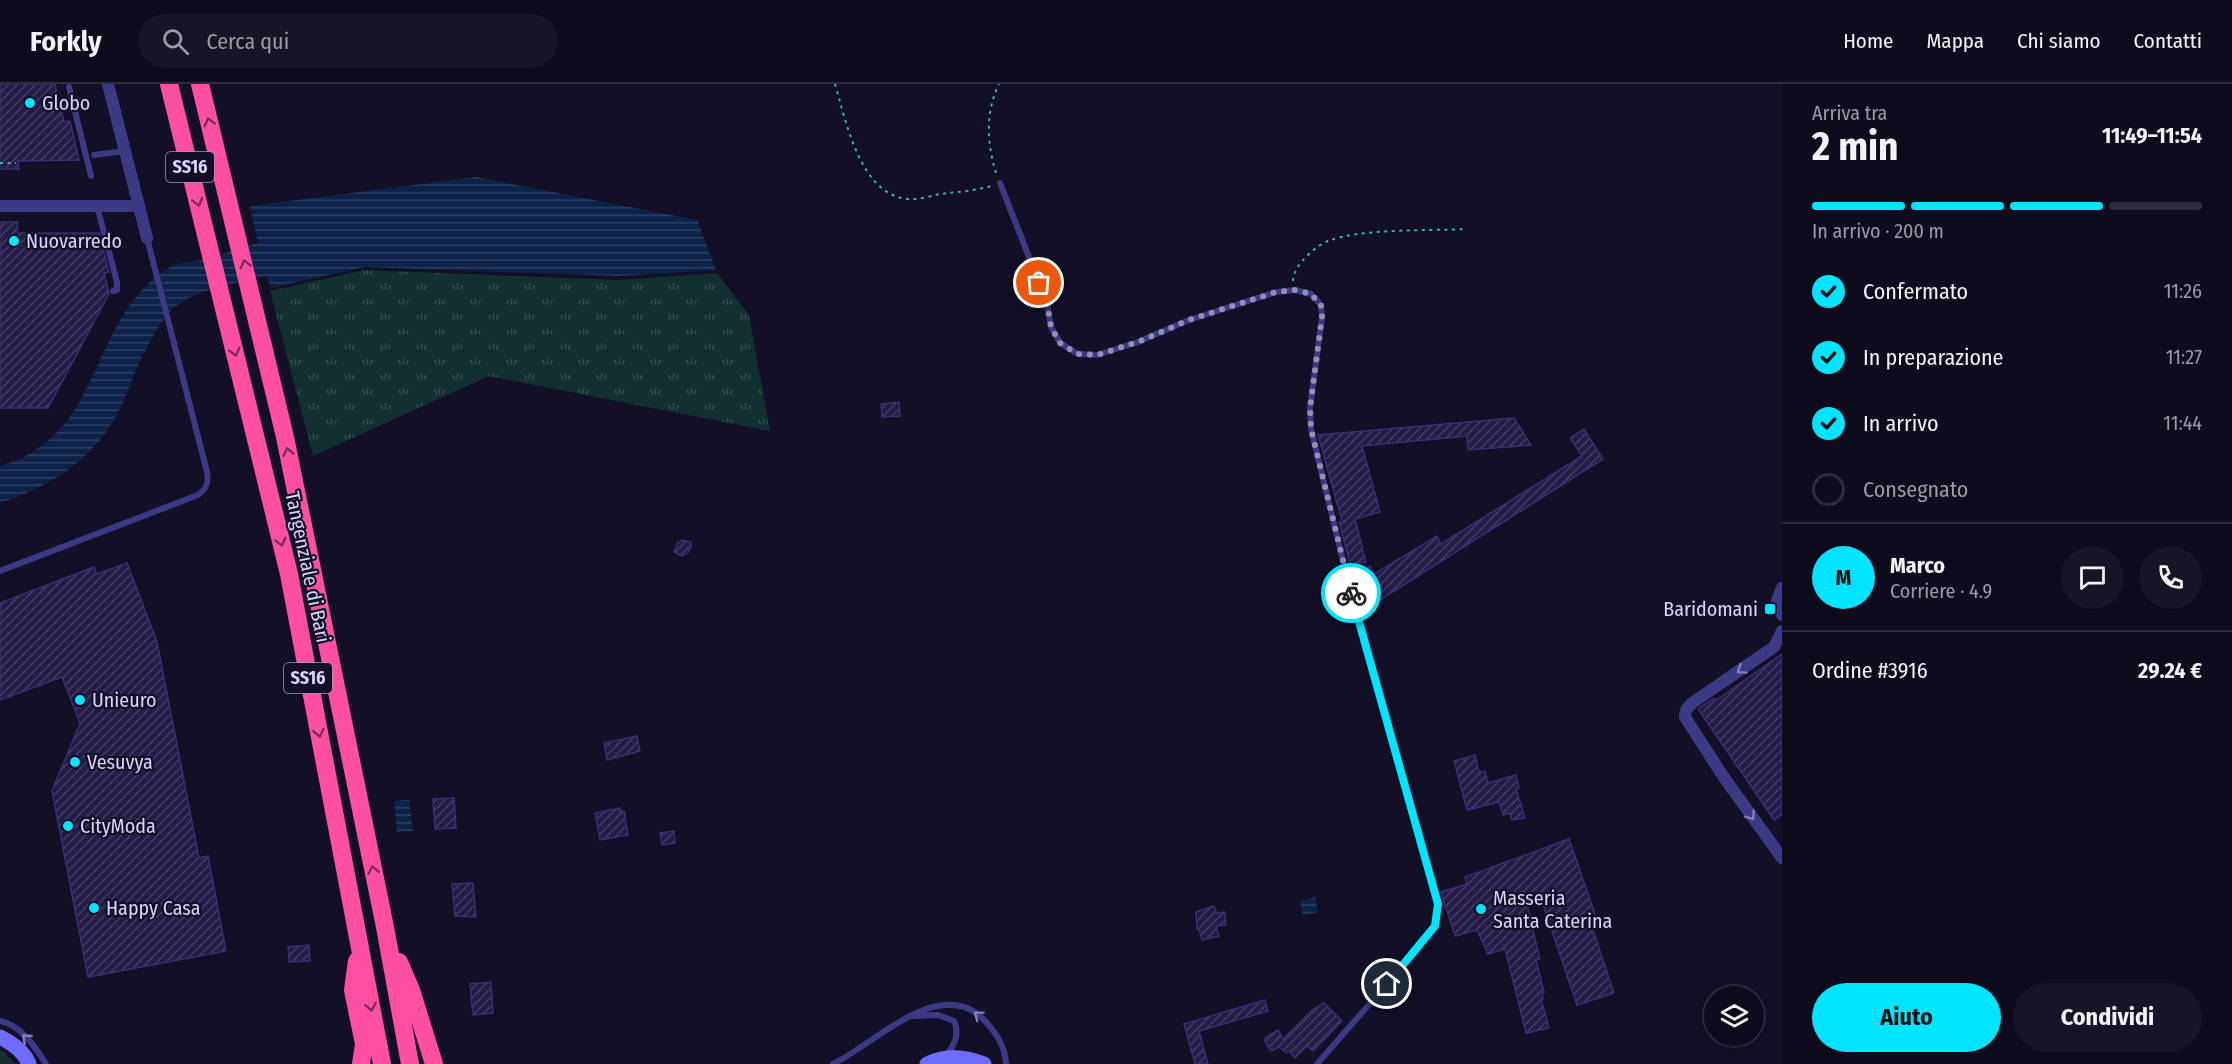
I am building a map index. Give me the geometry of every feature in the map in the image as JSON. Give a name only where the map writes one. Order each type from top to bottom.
[{"type":"highway","name":"Tangenziale di Bari","points":[[169,84],[289,574],[382,1064]]},
{"type":"highway","name":"Tangenziale di Bari","points":[[200,84],[285,437],[385,927],[410,1064]]},
{"type":"highway","points":[[385,927],[411,990],[428,1052],[434,1064]]},
{"type":"highway","points":[[359,945],[353,990],[364,1044],[361,1064]]},
{"type":"street","points":[[108,84],[147,238]]},
{"type":"street","points":[[0,206],[139,206]]},
{"type":"street","points":[[1782,588],[1777,602],[1782,615]]},
{"type":"street","points":[[1782,631],[1774,647],[1692,703],[1686,710],[1685,717],[1782,858]]},
{"type":"street","points":[[0,1037],[17,1048],[29,1064]]},
{"type":"street","points":[[927,1064],[942,1059],[969,1058],[984,1064]]},
{"type":"lane","points":[[69,87],[91,176]]},
{"type":"lane","points":[[94,155],[125,151]]},
{"type":"lane","points":[[1000,183],[1047,303],[1051,327],[1060,343],[1078,354],[1097,355],[1138,342],[1189,320],[1276,292],[1295,290],[1311,294],[1321,305],[1322,317],[1310,408],[1311,429],[1352,594],[1438,904],[1435,926],[1317,1064]]},
{"type":"lane","points":[[97,206],[117,282],[117,290],[113,291]]},
{"type":"lane","points":[[0,571],[198,495],[206,489],[207,472],[147,238]]},
{"type":"lane","points":[[833,1064],[926,1008],[947,1004],[964,1006],[980,1014],[996,1033],[1005,1051],[1006,1064]]},
{"type":"lane","points":[[910,1017],[938,1015],[954,1021],[956,1039],[953,1048],[942,1059]]},
{"type":"lane","points":[[0,1021],[7,1022],[35,1046],[46,1064]]},
{"type":"path","points":[[835,84],[865,171],[878,186],[894,195],[908,199],[982,189],[1000,183],[988,138],[995,93],[999,84]]},
{"type":"path","points":[[0,163],[16,163]]},
{"type":"path","points":[[1295,290],[1292,279],[1296,268],[1327,242],[1360,234],[1466,229]]},
{"type":"green space","points":[[364,270],[619,280],[717,273],[749,315],[770,431],[489,376],[313,456],[270,291]]},
{"type":"green space","points":[[0,1049],[16,1064],[0,1064]]},
{"type":"water","points":[[476,177],[697,220],[716,270],[620,276],[364,267],[271,288],[267,276],[208,290],[171,310],[155,333],[139,363],[115,418],[93,448],[66,471],[50,481],[0,503],[0,466],[35,451],[60,429],[79,403],[123,316],[143,289],[173,265],[193,262],[258,243],[250,206]]},
{"type":"water","points":[[409,800],[413,831],[397,832],[394,801]]},
{"type":"water","points":[[1315,897],[1318,912],[1303,915],[1300,901]]},
{"type":"building","name":"Globo","points":[[0,84],[55,84],[64,122],[70,121],[79,160],[18,161],[19,169],[0,169]]},
{"type":"building","points":[[0,222],[17,222],[18,233],[99,233],[109,272],[104,273],[109,294],[48,408],[0,408]]},
{"type":"building","points":[[899,402],[900,416],[882,417],[881,404]]},
{"type":"building","points":[[1514,418],[1531,445],[1468,450],[1467,436],[1362,446],[1380,512],[1355,519],[1366,562],[1350,564],[1339,522],[1342,521],[1318,435]]},
{"type":"building","points":[[1584,429],[1603,459],[1364,610],[1355,580],[1370,566],[1374,574],[1437,536],[1441,544],[1582,456],[1570,438]]},
{"type":"building","points":[[682,540],[691,542],[691,547],[688,553],[682,556],[674,552],[677,543]]},
{"type":"building","points":[[127,563],[157,642],[199,858],[208,856],[226,951],[88,977],[52,791],[80,723],[62,677],[0,700],[0,603],[94,567],[97,574]]},
{"type":"building","points":[[1782,654],[1782,814],[1774,820],[1698,709],[1714,698],[1716,700]]},
{"type":"building","points":[[637,736],[640,751],[607,760],[604,743]]},
{"type":"building","points":[[1475,755],[1479,772],[1485,771],[1488,783],[1516,775],[1519,788],[1516,789],[1525,818],[1512,820],[1510,813],[1503,815],[1499,802],[1467,810],[1454,761]]},
{"type":"building","points":[[454,798],[456,828],[435,829],[433,799]]},
{"type":"building","points":[[620,808],[620,811],[624,811],[628,835],[600,840],[595,813]]},
{"type":"building","points":[[674,831],[675,843],[662,845],[660,833]]},
{"type":"building","points":[[1569,839],[1596,917],[1590,921],[1614,993],[1577,1005],[1539,893],[1525,897],[1540,959],[1536,959],[1544,993],[1541,999],[1549,1028],[1526,1033],[1505,949],[1488,954],[1477,930],[1455,936],[1441,892],[1467,884],[1465,877]]},
{"type":"building","points":[[473,883],[476,917],[455,916],[452,884]]},
{"type":"building","points":[[1214,906],[1217,913],[1225,912],[1226,925],[1216,926],[1219,936],[1202,940],[1199,929],[1197,929],[1196,912]]},
{"type":"building","points":[[309,945],[310,961],[289,962],[288,947]]},
{"type":"building","points":[[491,982],[493,1013],[473,1015],[470,984]]},
{"type":"building","points":[[1265,1000],[1268,1011],[1199,1031],[1208,1064],[1195,1064],[1184,1024]]},
{"type":"building","points":[[1324,1003],[1342,1021],[1313,1051],[1307,1046],[1295,1058],[1289,1051],[1286,1053],[1279,1047],[1271,1051],[1265,1038],[1278,1030],[1283,1039],[1312,1010]]},
{"type":"way so far","points":[[1039,283],[1047,303],[1051,327],[1060,343],[1078,354],[1097,355],[1138,342],[1189,320],[1276,292],[1295,290],[1311,294],[1321,305],[1322,317],[1310,408],[1311,429],[1343,552],[1351,593]]},
{"type":"place","name":"Globo","points":[[30,103]]},
{"type":"place","name":"Nuovarredo","points":[[14,241]]},
{"type":"place","name":"Baridomani","points":[[1770,609]]},
{"type":"place","name":"Unieuro","points":[[80,700]]},
{"type":"place","name":"Vesuvya","points":[[75,762]]},
{"type":"place","name":"CityModa","points":[[68,826]]},
{"type":"place","name":"Happy Casa","points":[[94,908]]},
{"type":"place","name":"Masseria Santa Caterina","points":[[1481,909]]},
{"type":"route","points":[[1351,593],[1438,904],[1435,926],[1387,984]]}]
